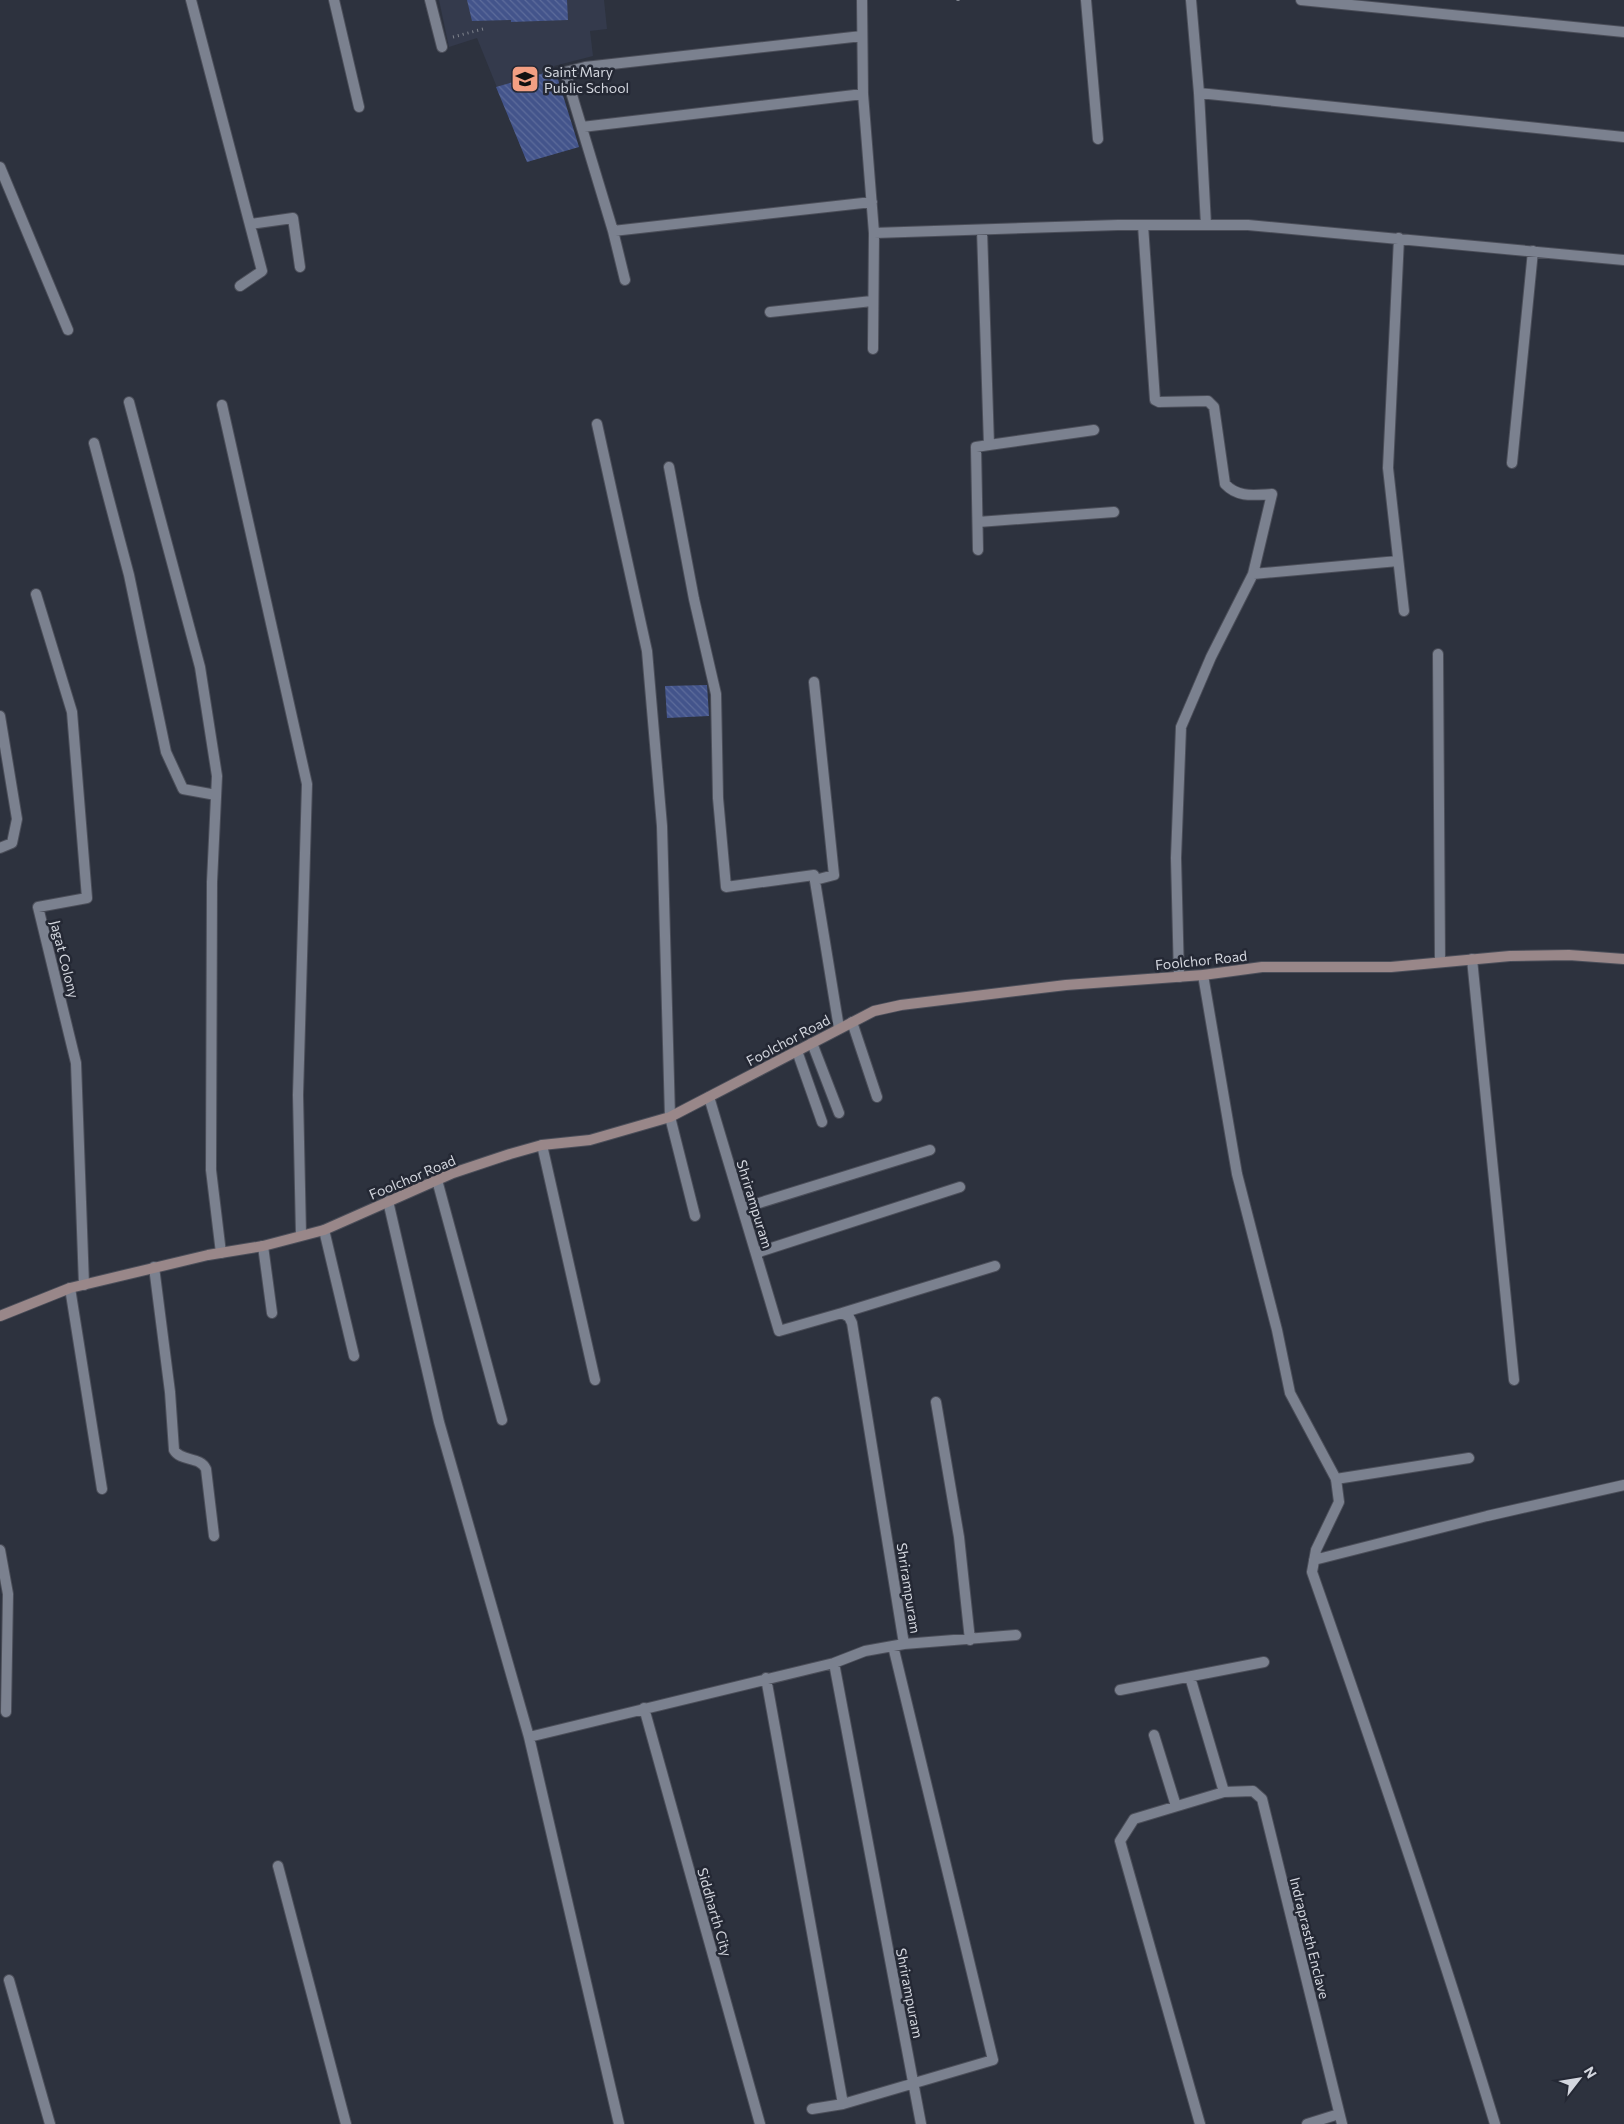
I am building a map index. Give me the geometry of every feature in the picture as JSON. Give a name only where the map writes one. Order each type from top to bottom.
[{"type":"street","points":[[191,0],[262,271],[240,286]]},
{"type":"street","points":[[334,0],[359,107]]},
{"type":"street","points":[[430,0],[441,43]]},
{"type":"street","points":[[862,0],[863,94],[874,233],[873,348]]},
{"type":"street","points":[[1086,0],[1098,140]]},
{"type":"street","points":[[1191,0],[1199,92],[1206,225]]},
{"type":"street","points":[[1301,0],[1624,32]]},
{"type":"street","points":[[625,280],[613,231],[565,72],[585,67],[862,36]]},
{"type":"street","points":[[1199,92],[1624,137]]},
{"type":"street","points":[[582,127],[863,94]]},
{"type":"street","points":[[0,167],[68,330]]},
{"type":"street","points":[[613,231],[872,202]]},
{"type":"street","points":[[251,224],[293,218],[300,267]]},
{"type":"street","points":[[1144,225],[1155,400],[1159,402],[1208,401],[1214,407],[1225,484],[1232,492],[1247,495],[1272,494],[1253,574],[1211,657],[1182,727],[1176,858],[1179,977]]},
{"type":"street","points":[[874,233],[1144,225],[1248,226],[1399,238],[1624,260]]},
{"type":"street","points":[[982,230],[989,445]]},
{"type":"street","points":[[1399,238],[1388,468],[1404,611]]},
{"type":"street","points":[[1512,463],[1533,251]]},
{"type":"street","points":[[770,312],[872,302]]},
{"type":"street","points":[[129,402],[200,667],[217,776],[212,882],[212,1170],[221,1253]]},
{"type":"street","points":[[222,404],[306,784],[298,1095],[301,1235]]},
{"type":"street","points":[[597,424],[647,651],[662,826],[670,1117],[695,1216]]},
{"type":"street","points":[[978,550],[976,446],[1094,430]]},
{"type":"street","points":[[94,443],[129,575],[166,752],[183,789],[216,795]]},
{"type":"street","points":[[669,467],[694,599],[716,694],[718,798],[726,887],[814,875],[840,1028]]},
{"type":"street","points":[[978,522],[1114,512]]},
{"type":"street","points":[[1253,574],[1398,561]]},
{"type":"street","name":"Jagat Colony","points":[[36,594],[72,712],[87,898],[38,908],[76,1063],[84,1285]]},
{"type":"street","points":[[1438,654],[1440,962]]},
{"type":"street","points":[[814,682],[834,876],[815,880]]},
{"type":"street","points":[[0,716],[17,819],[12,843],[0,848]]},
{"type":"street","name":"Foolchor Road","points":[[0,1316],[70,1288],[154,1267],[263,1246],[324,1230],[453,1173],[542,1145],[590,1140],[670,1117],[874,1011],[901,1004],[1066,985],[1203,975],[1262,967],[1391,967],[1510,956],[1569,955],[1624,959]]},
{"type":"street","points":[[1472,959],[1514,1380]]},
{"type":"street","points":[[1203,975],[1237,1174],[1277,1330],[1290,1393],[1336,1479],[1339,1502],[1316,1550],[1312,1572],[1381,1770],[1469,2036],[1495,2124]]},
{"type":"street","points":[[852,1022],[877,1098]]},
{"type":"street","points":[[812,1043],[839,1113]]},
{"type":"street","points":[[797,1051],[822,1122]]},
{"type":"street","name":"Shrirampuram","points":[[709,1097],[779,1331],[842,1313],[849,1317],[852,1323],[898,1645],[865,1651],[834,1663],[921,2124]]},
{"type":"street","points":[[542,1145],[595,1380]]},
{"type":"street","points":[[743,1208],[930,1150]]},
{"type":"street","points":[[437,1180],[502,1420]]},
{"type":"street","points":[[756,1253],[960,1187]]},
{"type":"street","points":[[388,1201],[439,1422],[529,1737],[620,2124]]},
{"type":"street","points":[[324,1230],[354,1356]]},
{"type":"street","points":[[263,1246],[272,1313]]},
{"type":"street","points":[[842,1313],[995,1266]]},
{"type":"street","points":[[154,1267],[170,1392],[174,1450],[178,1456],[201,1462],[206,1469],[214,1536]]},
{"type":"street","points":[[70,1288],[102,1489]]},
{"type":"street","points":[[936,1402],[958,1537],[970,1640]]},
{"type":"street","points":[[1336,1479],[1469,1458]]},
{"type":"street","points":[[1314,1560],[1487,1516],[1624,1485]]},
{"type":"street","points":[[0,1550],[8,1594],[6,1712]]},
{"type":"street","points":[[812,2109],[843,2104],[993,2060],[898,1645],[1016,1635]]},
{"type":"street","points":[[1120,1690],[1264,1662]]},
{"type":"street","points":[[529,1737],[834,1663]]},
{"type":"street","points":[[1190,1676],[1224,1792]]},
{"type":"street","points":[[766,1678],[843,2104]]},
{"type":"street","name":"Siddharth City","points":[[644,1708],[760,2124]]},
{"type":"street","points":[[1154,1735],[1176,1806]]},
{"type":"street","name":"Indraprasth Enclave","points":[[1200,2124],[1120,1841],[1134,1819],[1224,1792],[1253,1791],[1262,1799],[1340,2119]]},
{"type":"street","points":[[278,1866],[346,2124]]},
{"type":"street","points":[[9,1980],[50,2124]]},
{"type":"street","points":[[1307,2124],[1340,2119]]},
{"type":"path","points":[[441,43],[483,29]]},
{"type":"shaded area","name":"Saint Mary Public School","points":[[439,0],[604,0],[607,29],[590,31],[593,56],[554,66],[579,147],[527,162],[477,38],[449,47]]},
{"type":"building","points":[[467,0],[567,0],[568,20],[472,21]]},
{"type":"building","points":[[555,70],[579,147],[527,162],[496,87]]},
{"type":"building","points":[[707,685],[709,716],[667,718],[665,686]]},
{"type":"place","name":"Saint Mary Public School","points":[[525,79]]}]
